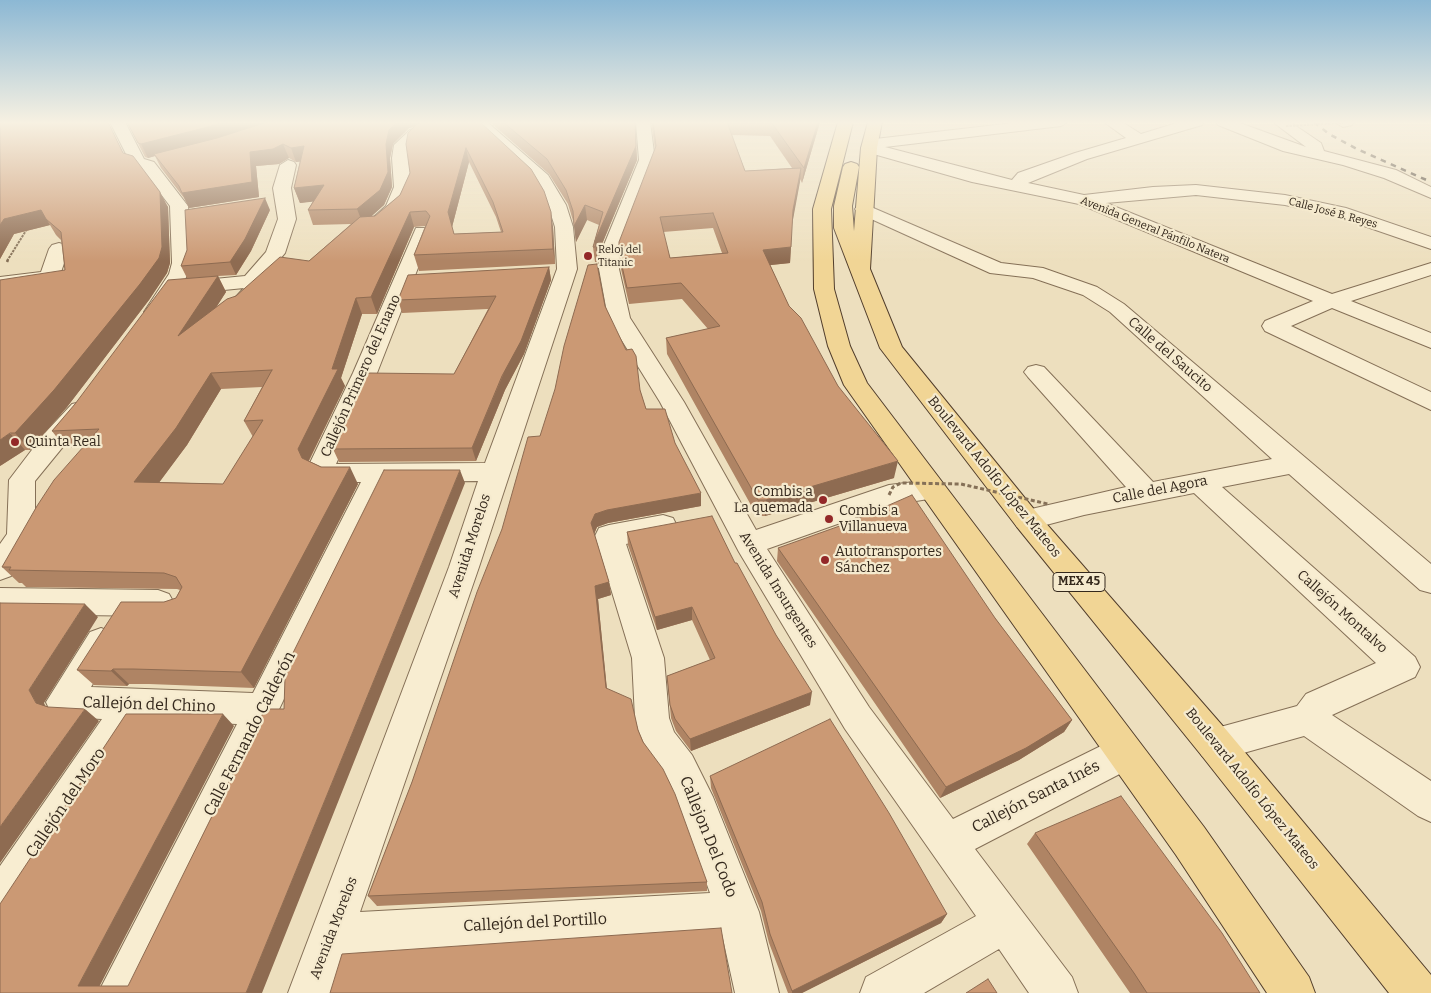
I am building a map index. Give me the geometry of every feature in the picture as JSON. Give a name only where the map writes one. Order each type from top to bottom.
[{"type":"main road","points":[[833,168],[822,209],[824,289],[839,346],[856,385],[931,490],[1190,841],[1293,993]]},
{"type":"main road","points":[[857,168],[843,206],[843,228],[860,269]]},
{"type":"main road","name":"Boulevard Adolfo López Mateos","points":[[867,168],[860,269],[891,348],[1038,512],[1216,744],[1417,993]]},
{"type":"street","points":[[142,328],[179,274],[189,215],[179,206],[160,168]]},
{"type":"street","points":[[251,280],[275,253],[287,219],[282,188],[287,168]]},
{"type":"street","points":[[372,226],[394,209],[403,187],[402,168]]},
{"type":"street","name":"Avenida Morelos","points":[[310,993],[464,567],[495,472],[580,269],[557,205],[542,179],[530,168]]},
{"type":"street","name":"Avenida Insurgentes","points":[[644,168],[609,257],[580,269],[620,318],[672,402],[706,517],[749,544],[857,718],[1056,993]]},
{"type":"street","name":"Avenida General Pánfilo Natera","points":[[964,168],[1015,187],[1084,200],[1388,326],[1431,341]]},
{"type":"street","points":[[1015,187],[1024,177],[1049,168]]},
{"type":"street","points":[[1370,168],[1390,174],[1431,193]]},
{"type":"street","points":[[1390,174],[1409,170],[1427,174]]},
{"type":"street","name":"Calle José B. Reyes","points":[[1084,200],[1153,192],[1196,190],[1285,200],[1340,212],[1431,243]]},
{"type":"street","points":[[265,203],[284,200]]},
{"type":"street","name":"Calle del Saucito","points":[[864,209],[998,269],[1036,272],[1090,291],[1117,308],[1294,464],[1431,580]]},
{"type":"street","name":"Callejón Primero del Enano","points":[[378,473],[330,473],[321,468],[365,373],[412,280],[423,232]]},
{"type":"street","points":[[2,275],[47,277],[51,272],[59,249]]},
{"type":"street","points":[[1431,269],[1330,301],[1273,326],[1431,402]]},
{"type":"street","points":[[168,290],[251,280],[263,282],[236,307]]},
{"type":"street","points":[[1388,326],[1431,335]]},
{"type":"street","points":[[1036,372],[1147,493]]},
{"type":"street","points":[[0,568],[21,536],[22,480],[95,391]]},
{"type":"street","name":"Calle del Agora","points":[[1038,512],[1084,505],[1294,464]]},
{"type":"street","points":[[378,473],[495,472]]},
{"type":"street","name":"Calle Fernando Calderón","points":[[120,993],[331,573],[378,473]]},
{"type":"street","name":"Callejón Montalvo","points":[[1199,482],[1403,668],[1318,705],[1308,719],[1216,744]]},
{"type":"street","points":[[749,544],[889,495],[931,490]]},
{"type":"street","name":"Callejon Del Codo","points":[[706,517],[610,536],[648,658],[652,718],[659,741],[679,767],[694,797],[738,912],[757,993]]},
{"type":"street","points":[[0,601],[177,604]]},
{"type":"street","name":"Callejón del Chino","points":[[126,602],[63,702],[262,709]]},
{"type":"street","name":"Callejón del Moro","points":[[0,901],[132,705]]},
{"type":"street","points":[[1308,719],[1431,804]]},
{"type":"street","name":"Callejón Santa Inés","points":[[948,842],[1124,753]]},
{"type":"street","name":"Callejón del Portillo","points":[[332,935],[738,912]]},
{"type":"street","points":[[882,993],[1006,922]]},
{"type":"path","points":[[2,275],[32,222]]},
{"type":"path","points":[[889,495],[893,487],[901,483],[961,484],[1038,512]]},
{"type":"building","points":[[0,168],[142,168],[160,192],[162,247],[159,258],[54,390],[15,433],[10,433],[0,440],[0,280],[65,270],[61,232],[46,219],[41,210],[4,219],[0,225]]},
{"type":"building","points":[[165,168],[251,168],[252,182],[182,193]]},
{"type":"building","points":[[299,168],[388,168],[380,190],[357,209],[308,210],[324,185],[294,188]]},
{"type":"building","points":[[409,168],[460,168],[448,212],[454,234],[503,232],[493,202],[476,168],[530,168],[544,191],[551,212],[553,249],[414,255],[430,216],[426,211],[410,212],[371,297],[356,298],[332,369],[338,369],[298,449],[302,458],[321,467],[350,467],[241,672],[133,669],[113,669],[111,671],[77,670],[121,602],[164,602],[176,598],[182,587],[176,577],[164,573],[9,570],[11,567],[2,567],[54,480],[99,429],[52,431],[75,404],[168,280],[218,276],[178,336],[227,299],[236,296],[280,257],[309,261],[360,217],[375,216],[400,195],[410,173]],"holes":[[[272,370],[244,421],[263,420],[223,484],[134,482],[176,428],[211,373]]]},
{"type":"building","points":[[553,168],[626,168],[595,241],[595,247],[593,247],[603,212],[585,205],[574,226],[573,211],[566,190]]},
{"type":"building","points":[[647,168],[744,168],[745,171],[801,168],[793,210],[791,247],[763,250],[789,306],[801,318],[838,386],[898,461],[766,500],[758,500],[666,338],[720,326],[681,283],[627,288],[619,253],[619,242]],"holes":[[[713,213],[728,253],[670,258],[660,217]]]},
{"type":"building","points":[[265,198],[245,239],[230,262],[181,266],[187,250],[185,210]]},
{"type":"building","points":[[597,264],[605,306],[626,350],[632,349],[636,356],[640,390],[646,409],[665,409],[675,443],[701,493],[607,510],[595,514],[591,523],[609,582],[595,586],[606,688],[631,699],[638,730],[643,742],[663,769],[675,794],[707,882],[368,896],[412,782],[477,592],[502,529],[528,437],[540,436],[555,389],[564,346],[588,265]]},
{"type":"building","points":[[549,267],[521,341],[502,376],[472,448],[333,449],[368,373],[454,374],[496,296],[398,300],[408,275]]},
{"type":"building","points":[[384,470],[460,470],[246,993],[0,993],[0,904],[126,714],[223,714],[78,986],[128,986],[265,709],[284,709],[285,677],[281,677]]},
{"type":"building","points":[[912,495],[995,618],[1072,720],[1026,748],[946,787],[778,548],[848,523]]},
{"type":"building","points":[[712,516],[735,563],[737,563],[776,635],[812,692],[690,739],[675,719],[670,705],[667,676],[715,658],[692,607],[655,617],[627,532]]},
{"type":"building","points":[[0,603],[85,604],[29,690],[36,703],[48,707],[85,709],[0,827]]},
{"type":"building","points":[[830,719],[889,813],[947,914],[792,991],[770,934],[762,902],[710,776]]},
{"type":"building","points":[[1121,796],[1222,933],[1260,993],[1147,993],[1035,833]]},
{"type":"building","points":[[721,928],[732,993],[330,993],[342,954]]},
{"type":"building","points":[[988,979],[997,993],[966,993]]},
{"type":"railway","points":[[1400,168],[1431,182]]},
{"type":"place","name":"Reloj del Titanic","points":[[588,256]]},
{"type":"place","name":"Quinta Real","points":[[15,442]]},
{"type":"place","name":"Combis a La quemada","points":[[823,500]]},
{"type":"place","name":"Combis a Villanueva","points":[[829,519]]},
{"type":"place","name":"Autotransportes Sánchez","points":[[825,560]]}]
